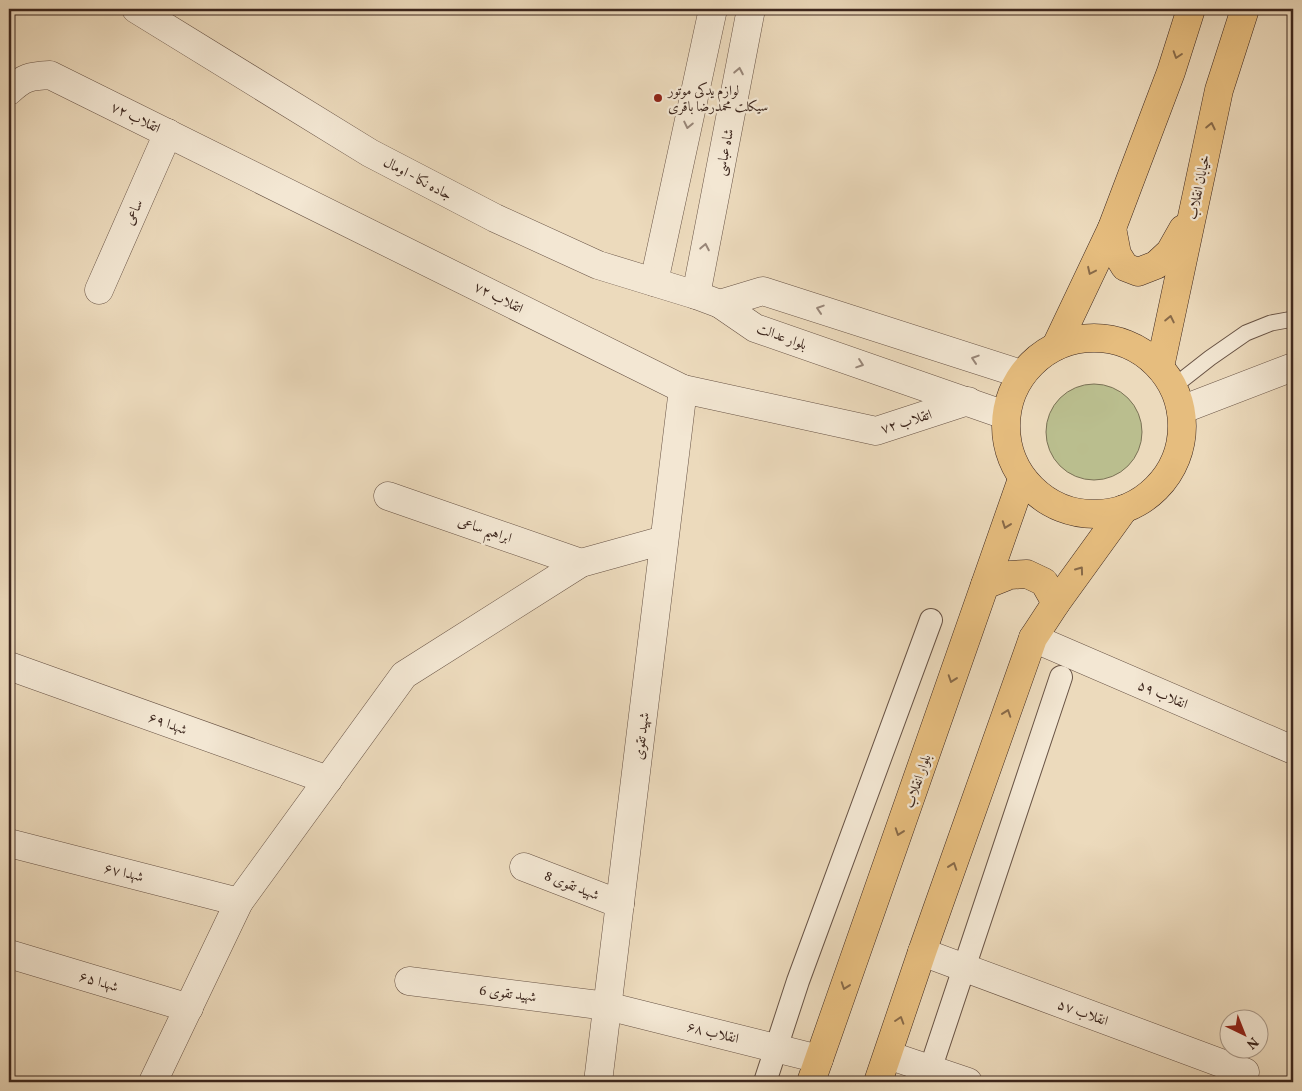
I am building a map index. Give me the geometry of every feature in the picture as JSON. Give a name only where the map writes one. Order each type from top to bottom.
[{"type":"main road","points":[[1056,346],[1112,228],[1171,72],[1191,9]]},
{"type":"main road","name":"خیابان انقلاب","points":[[1172,388],[1192,214],[1219,90],[1245,9]]},
{"type":"main road","points":[[1112,228],[1121,261],[1125,267],[1138,272],[1156,265],[1170,252],[1192,214]]},
{"type":"main road","points":[[1100,337],[1123,342],[1143,352],[1172,388],[1182,435],[1176,459],[1164,480],[1146,498],[1124,509],[1102,514],[1079,514],[1057,508],[1038,496],[1022,480],[1011,460],[1005,438],[1005,415],[1022,374],[1037,357],[1056,346],[1077,338],[1100,337]]},
{"type":"main road","name":"بلوار انقلاب","points":[[815,1071],[1022,480]]},
{"type":"main road","points":[[878,1082],[1033,638],[1124,509]]},
{"type":"main road","points":[[984,585],[1010,575],[1027,574],[1044,582],[1056,603]]},
{"type":"street","name":"جاده نکا - اومال","points":[[136,9],[370,153],[495,218],[598,265],[708,300]]},
{"type":"street","points":[[654,282],[713,9]]},
{"type":"street","name":"شاه عباسی","points":[[708,300],[744,45],[751,9]]},
{"type":"street","points":[[707,37],[744,45]]},
{"type":"street","name":"اتقلاب ۷۲","points":[[9,91],[18,82],[31,76],[50,75],[683,389],[876,431],[968,401]]},
{"type":"street","name":"ساعی","points":[[99,290],[168,133]]},
{"type":"street","points":[[708,300],[763,291],[1022,374]]},
{"type":"street","name":"بلوار عدالت","points":[[708,300],[755,328],[1005,415]]},
{"type":"street","points":[[1172,388],[1293,367]]},
{"type":"street","name":"شهید تقوی","points":[[598,1082],[683,389]]},
{"type":"street","name":"ابراهیم ساعی","points":[[388,496],[581,562]]},
{"type":"street","points":[[153,1082],[239,902],[404,675],[581,562],[664,540]]},
{"type":"street","points":[[765,1082],[798,982],[931,620]]},
{"type":"street","name":"انقلاب ۵۹","points":[[1033,638],[1293,750]]},
{"type":"street","name":"شهدا ۶۹","points":[[9,666],[328,780]]},
{"type":"street","points":[[928,1076],[1061,677]]},
{"type":"street","name":"شهدا ۶۷","points":[[9,843],[239,902]]},
{"type":"street","name":"شهید تقوی 8","points":[[524,867],[620,904]]},
{"type":"street","name":"انقلاب ۵۷","points":[[922,952],[1245,1072]]},
{"type":"street","name":"شهدا ۶۵","points":[[9,954],[188,1008]]},
{"type":"street","name":"شهید تقوی 6","points":[[409,981],[607,1006]]},
{"type":"street","name":"انقلاب ۶۸","points":[[607,1006],[776,1048],[815,1071]]},
{"type":"street","points":[[888,1054],[928,1076],[968,1082]]},
{"type":"lane","points":[[1172,388],[1246,332],[1271,323],[1293,319]]},
{"type":"green space","points":[[1094,384],[1112,388],[1128,398],[1138,414],[1142,432],[1138,450],[1128,466],[1112,476],[1094,480],[1076,476],[1060,466],[1050,450],[1046,432],[1050,414],[1060,398],[1076,388]]},
{"type":"place","name":"لوازم یدکی موتور سیکلت محمدرضا باقری","points":[[658,98]]}]
